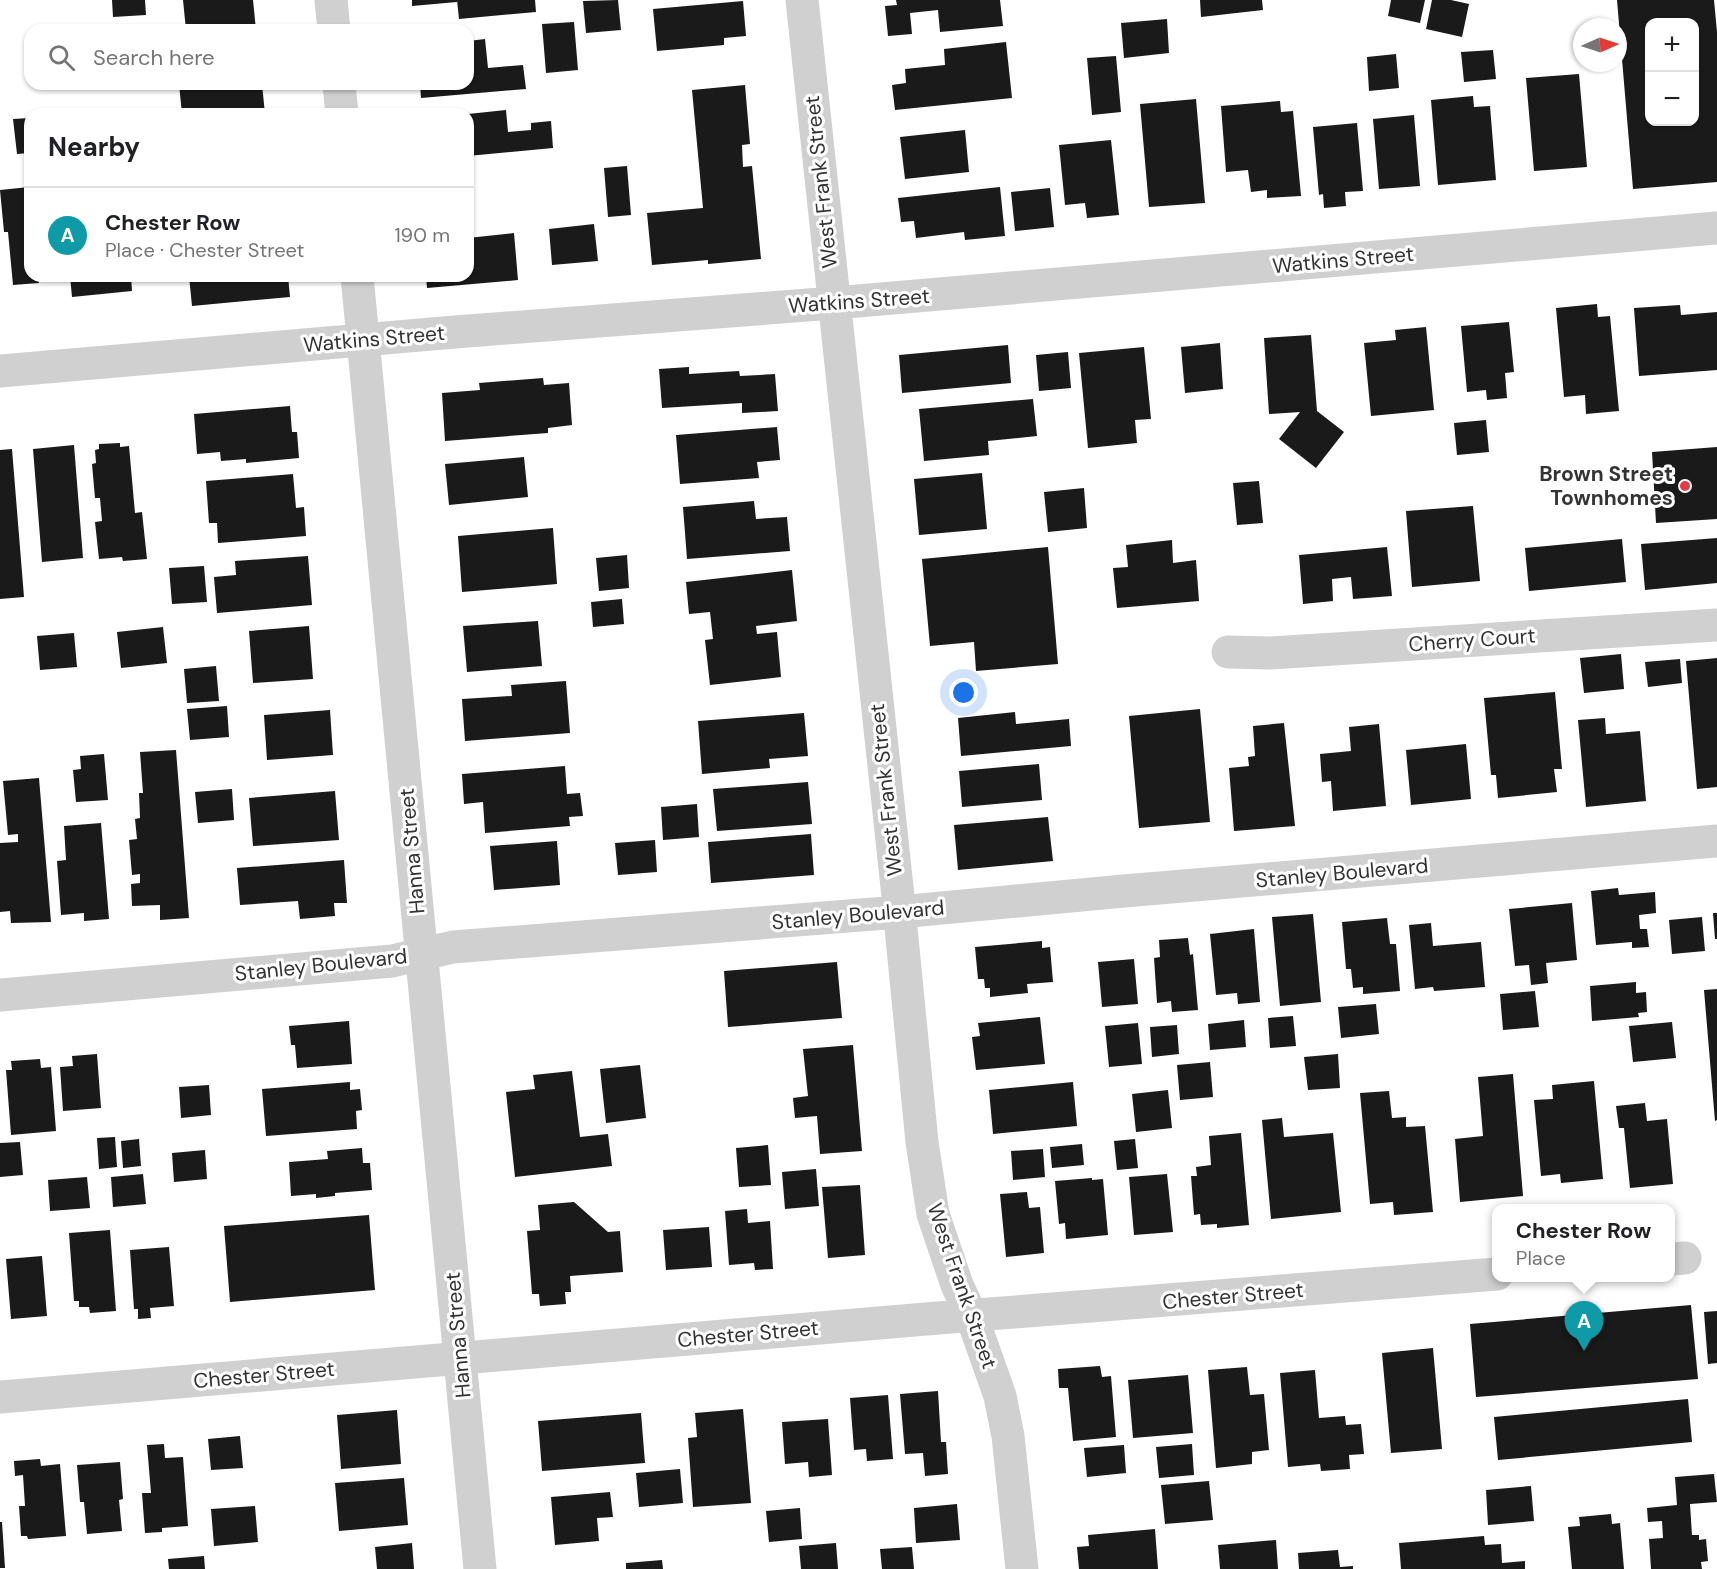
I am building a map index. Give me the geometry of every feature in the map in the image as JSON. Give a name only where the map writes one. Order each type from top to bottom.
[{"type":"street","points":[[331,0],[333,24]]},
{"type":"street","name":"West Frank Street","points":[[802,0],[922,1142],[933,1214],[957,1285],[972,1317],[1000,1396],[1008,1436],[1022,1569]]},
{"type":"street","points":[[340,90],[341,108]]},
{"type":"street","name":"Watkins Street","points":[[0,371],[1717,228]]},
{"type":"street","name":"Hanna Street","points":[[357,282],[480,1569]]},
{"type":"street","name":"Cherry Court","points":[[1228,651],[1270,653],[1717,625]]},
{"type":"street","name":"Stanley Boulevard","points":[[0,995],[392,961],[453,947],[899,912],[1717,841]]},
{"type":"street","name":"Chester Street","points":[[0,1397],[1492,1274]]},
{"type":"building","points":[[112,0],[145,0],[146,15],[113,17]]},
{"type":"building","points":[[183,0],[253,0],[255,24],[185,24]]},
{"type":"building","points":[[412,0],[457,0],[457,2],[412,6]]},
{"type":"building","points":[[457,0],[535,0],[536,12],[459,19]]},
{"type":"building","points":[[618,0],[621,30],[586,33],[583,1]]},
{"type":"building","points":[[896,0],[1000,0],[1003,26],[940,32],[938,10],[910,13],[912,34],[888,36],[885,6],[897,5]]},
{"type":"building","points":[[1200,0],[1262,0],[1263,10],[1201,17]]},
{"type":"building","points":[[1391,0],[1425,0],[1420,23],[1388,16]]},
{"type":"building","points":[[1432,0],[1451,0],[1469,4],[1462,37],[1426,29]]},
{"type":"building","points":[[1617,0],[1714,0],[1717,32],[1717,182],[1633,189],[1623,72],[1627,72],[1627,18],[1619,18]]},
{"type":"building","points":[[743,1],[746,36],[724,38],[724,45],[657,51],[653,9]]},
{"type":"building","points":[[1167,19],[1169,53],[1124,58],[1121,23]]},
{"type":"building","points":[[574,22],[578,70],[546,73],[542,24]]},
{"type":"building","points":[[485,39],[488,68],[523,65],[526,89],[421,98],[420,90],[474,90],[474,40]]},
{"type":"building","points":[[1006,42],[1012,98],[895,110],[892,85],[906,83],[905,69],[945,65],[944,49]]},
{"type":"building","points":[[1493,50],[1496,79],[1464,82],[1461,52]]},
{"type":"building","points":[[1396,54],[1399,88],[1369,91],[1367,57]]},
{"type":"building","points":[[1116,56],[1121,112],[1092,115],[1087,58]]},
{"type":"building","points":[[1579,74],[1587,167],[1534,171],[1526,78]]},
{"type":"building","points":[[745,85],[750,144],[742,145],[743,167],[752,166],[761,259],[708,264],[708,260],[652,265],[647,213],[703,208],[692,90]]},
{"type":"building","points":[[180,90],[263,90],[264,108],[181,108]]},
{"type":"building","points":[[1473,96],[1474,107],[1490,106],[1496,180],[1438,185],[1431,100]]},
{"type":"building","points":[[1196,99],[1205,203],[1149,207],[1140,104]]},
{"type":"building","points":[[1280,101],[1281,112],[1293,111],[1301,196],[1267,198],[1267,190],[1251,192],[1248,170],[1226,172],[1221,106]]},
{"type":"building","points":[[506,110],[508,132],[531,130],[531,123],[551,121],[553,148],[474,155],[474,113]]},
{"type":"building","points":[[1414,115],[1420,186],[1379,189],[1373,119]]},
{"type":"building","points":[[24,118],[24,153],[17,154],[13,119]]},
{"type":"building","points":[[1357,123],[1363,191],[1345,192],[1346,206],[1324,208],[1323,194],[1319,195],[1313,127]]},
{"type":"building","points":[[965,130],[969,172],[905,179],[900,137]]},
{"type":"building","points":[[1111,140],[1119,215],[1087,218],[1085,203],[1065,205],[1059,145]]},
{"type":"building","points":[[627,166],[631,215],[608,217],[604,168]]},
{"type":"building","points":[[1000,187],[1005,236],[965,240],[964,232],[916,238],[914,221],[901,222],[898,198]]},
{"type":"building","points":[[24,188],[24,282],[39,283],[13,285],[8,232],[4,232],[0,190]]},
{"type":"building","points":[[1050,188],[1054,227],[1015,231],[1011,192]]},
{"type":"building","points":[[594,224],[598,261],[552,265],[549,229]]},
{"type":"building","points":[[514,233],[518,280],[427,288],[426,282],[474,282],[474,237]]},
{"type":"building","points":[[71,282],[131,282],[132,291],[72,297]]},
{"type":"building","points":[[190,282],[289,282],[290,297],[192,306]]},
{"type":"building","points":[[1597,304],[1598,317],[1610,316],[1619,411],[1586,414],[1585,395],[1564,397],[1556,308]]},
{"type":"building","points":[[1680,305],[1681,315],[1717,312],[1717,370],[1639,376],[1634,308]]},
{"type":"building","points":[[1509,322],[1514,372],[1505,373],[1507,398],[1487,400],[1486,390],[1467,392],[1461,326]]},
{"type":"building","points":[[1426,327],[1434,410],[1371,416],[1364,343],[1396,340],[1395,330]]},
{"type":"building","points":[[1311,335],[1317,411],[1344,432],[1316,468],[1279,439],[1300,412],[1269,414],[1264,338]]},
{"type":"building","points":[[1220,343],[1223,389],[1185,393],[1181,347]]},
{"type":"building","points":[[1008,345],[1011,383],[902,393],[899,355]]},
{"type":"building","points":[[1144,347],[1151,419],[1135,420],[1137,443],[1088,448],[1079,353]]},
{"type":"building","points":[[1068,352],[1071,388],[1039,391],[1036,355]]},
{"type":"building","points":[[689,367],[689,374],[739,371],[740,376],[775,374],[778,411],[742,413],[742,403],[662,408],[659,369]]},
{"type":"building","points":[[543,378],[544,385],[569,383],[572,425],[548,428],[548,433],[445,441],[442,393],[480,390],[479,383]]},
{"type":"building","points":[[1033,399],[1037,436],[988,441],[989,455],[924,461],[919,409]]},
{"type":"building","points":[[290,406],[292,432],[297,432],[299,458],[246,463],[246,459],[221,461],[220,452],[197,454],[194,414]]},
{"type":"building","points":[[1486,420],[1489,452],[1457,455],[1454,423]]},
{"type":"building","points":[[777,427],[780,460],[757,462],[759,478],[680,484],[676,435]]},
{"type":"building","points":[[120,443],[120,447],[129,446],[135,513],[142,512],[147,559],[123,561],[122,557],[99,559],[95,522],[102,521],[100,498],[95,498],[92,464],[96,463],[95,450],[99,449],[99,444]]},
{"type":"building","points":[[74,445],[83,558],[42,562],[33,449]]},
{"type":"building","name":"Brown Street Townhomes","points":[[1717,447],[1717,519],[1656,523],[1652,452]]},
{"type":"building","points":[[12,449],[24,597],[0,599],[0,450]]},
{"type":"building","points":[[524,457],[528,497],[449,505],[445,464]]},
{"type":"building","points":[[982,473],[987,529],[919,535],[914,479]]},
{"type":"building","points":[[293,474],[296,508],[304,507],[306,536],[218,543],[217,523],[209,523],[206,481]]},
{"type":"building","points":[[1259,481],[1263,523],[1237,525],[1233,483]]},
{"type":"building","points":[[1084,488],[1087,528],[1048,532],[1044,492]]},
{"type":"building","points":[[754,501],[756,519],[787,517],[790,551],[687,559],[683,507]]},
{"type":"building","points":[[1473,506],[1480,581],[1412,587],[1406,511]]},
{"type":"building","points":[[553,528],[557,584],[462,592],[458,536]]},
{"type":"building","points":[[1717,538],[1717,583],[1645,590],[1641,544]]},
{"type":"building","points":[[1622,539],[1626,582],[1529,591],[1525,548]]},
{"type":"building","points":[[1172,540],[1173,563],[1196,560],[1199,601],[1117,608],[1113,568],[1128,567],[1126,545]]},
{"type":"building","points":[[1048,547],[1058,664],[976,671],[974,642],[930,646],[922,559]]},
{"type":"building","points":[[1387,547],[1392,596],[1353,599],[1351,577],[1332,579],[1333,601],[1303,604],[1299,555]]},
{"type":"building","points":[[627,555],[629,588],[599,591],[596,558]]},
{"type":"building","points":[[308,556],[312,605],[217,613],[214,577],[236,575],[235,561]]},
{"type":"building","points":[[204,566],[207,602],[172,604],[169,568]]},
{"type":"building","points":[[792,570],[797,621],[756,626],[757,634],[777,632],[781,677],[710,685],[705,640],[713,639],[710,612],[689,614],[686,582]]},
{"type":"building","points":[[622,599],[624,624],[593,627],[591,602]]},
{"type":"building","points":[[538,621],[542,666],[467,672],[463,626]]},
{"type":"building","points":[[309,626],[313,679],[253,683],[249,631]]},
{"type":"building","points":[[163,627],[167,663],[121,668],[117,632]]},
{"type":"building","points":[[74,633],[77,667],[40,670],[37,636]]},
{"type":"building","points":[[1621,654],[1624,689],[1584,693],[1580,658]]},
{"type":"building","points":[[1717,658],[1717,787],[1697,789],[1686,661]]},
{"type":"building","points":[[1680,659],[1682,683],[1648,687],[1645,662]]},
{"type":"building","points":[[216,666],[219,701],[187,703],[184,669]]},
{"type":"building","points":[[566,681],[570,733],[465,741],[462,699],[512,696],[511,685]]},
{"type":"building","points":[[1555,692],[1562,769],[1554,769],[1557,792],[1498,798],[1496,775],[1491,775],[1484,698]]},
{"type":"building","points":[[227,706],[229,737],[190,740],[187,709]]},
{"type":"building","points":[[1200,709],[1210,822],[1139,828],[1129,716]]},
{"type":"building","points":[[330,710],[333,755],[267,760],[264,715]]},
{"type":"building","points":[[1015,712],[1016,724],[1069,719],[1071,746],[961,756],[958,718]]},
{"type":"building","points":[[804,713],[808,756],[769,759],[770,768],[702,774],[698,721]]},
{"type":"building","points":[[1605,718],[1606,734],[1640,731],[1646,801],[1586,807],[1578,720]]},
{"type":"building","points":[[1284,723],[1295,826],[1234,831],[1229,768],[1249,766],[1248,757],[1255,756],[1253,726]]},
{"type":"building","points":[[1379,724],[1386,806],[1333,811],[1331,781],[1322,782],[1320,754],[1351,751],[1349,727]]},
{"type":"building","points":[[1466,744],[1471,799],[1411,805],[1406,750]]},
{"type":"building","points":[[176,750],[189,918],[160,920],[160,905],[132,906],[131,884],[140,883],[140,874],[132,875],[129,840],[137,839],[135,819],[140,818],[139,793],[143,793],[140,752]]},
{"type":"building","points":[[104,754],[108,800],[76,802],[73,770],[81,769],[80,756]]},
{"type":"building","points":[[1039,764],[1042,800],[962,807],[959,771]]},
{"type":"building","points":[[565,766],[567,794],[580,793],[583,816],[569,817],[570,826],[485,833],[483,802],[464,804],[462,774]]},
{"type":"building","points":[[39,778],[51,922],[11,923],[10,911],[0,912],[0,843],[18,842],[18,834],[8,835],[3,781]]},
{"type":"building","points":[[808,782],[812,824],[717,831],[713,789]]},
{"type":"building","points":[[232,789],[234,820],[198,823],[195,792]]},
{"type":"building","points":[[335,791],[339,840],[253,846],[249,798]]},
{"type":"building","points":[[697,804],[699,837],[663,840],[661,807]]},
{"type":"building","points":[[1048,817],[1053,861],[958,870],[954,825]]},
{"type":"building","points":[[101,823],[109,919],[84,921],[84,913],[61,915],[57,861],[66,860],[64,826]]},
{"type":"building","points":[[811,834],[814,875],[711,883],[708,842]]},
{"type":"building","points":[[655,840],[657,872],[618,875],[615,843]]},
{"type":"building","points":[[557,841],[560,885],[494,890],[490,846]]},
{"type":"building","points":[[344,860],[347,903],[334,903],[335,916],[300,919],[298,901],[240,905],[237,868]]},
{"type":"building","points":[[1618,888],[1619,895],[1655,892],[1656,913],[1639,915],[1640,929],[1647,929],[1649,947],[1632,948],[1632,942],[1596,945],[1591,891]]},
{"type":"building","points":[[1572,903],[1577,960],[1546,963],[1548,983],[1531,985],[1529,965],[1515,966],[1509,909]]},
{"type":"building","points":[[1713,913],[1717,913],[1717,939],[1715,939]]},
{"type":"building","points":[[1313,914],[1321,1002],[1280,1006],[1272,917]]},
{"type":"building","points":[[1702,917],[1705,951],[1672,954],[1669,920]]},
{"type":"building","points":[[1387,918],[1390,944],[1396,944],[1400,991],[1363,994],[1363,987],[1353,988],[1351,969],[1346,969],[1342,922]]},
{"type":"building","points":[[1431,923],[1433,946],[1481,942],[1485,987],[1434,991],[1433,987],[1415,989],[1409,925]]},
{"type":"building","points":[[1254,929],[1260,1002],[1238,1004],[1237,993],[1216,995],[1210,934]]},
{"type":"building","points":[[1188,938],[1190,955],[1193,954],[1198,1010],[1172,1012],[1171,1001],[1157,1003],[1154,958],[1160,957],[1159,940]]},
{"type":"building","points":[[1042,941],[1042,948],[1050,947],[1053,982],[1027,984],[1028,993],[990,997],[990,988],[985,988],[984,979],[978,979],[975,947]]},
{"type":"building","points":[[1134,959],[1138,1004],[1102,1007],[1098,962]]},
{"type":"building","points":[[837,962],[842,1018],[728,1027],[724,971]]},
{"type":"building","points":[[1636,982],[1636,993],[1646,992],[1647,1012],[1638,1013],[1639,1017],[1592,1021],[1590,986]]},
{"type":"building","points":[[1717,989],[1717,1120],[1715,1121],[1704,990]]},
{"type":"building","points":[[1535,991],[1539,1027],[1503,1030],[1500,994]]},
{"type":"building","points":[[1376,1004],[1379,1034],[1341,1038],[1338,1007]]},
{"type":"building","points":[[1293,1016],[1296,1046],[1270,1048],[1268,1018]]},
{"type":"building","points":[[1040,1017],[1045,1064],[976,1070],[972,1037],[980,1036],[978,1023]]},
{"type":"building","points":[[1244,1020],[1246,1047],[1210,1050],[1208,1024]]},
{"type":"building","points":[[349,1021],[352,1064],[297,1068],[295,1045],[291,1045],[289,1026]]},
{"type":"building","points":[[1672,1022],[1676,1058],[1633,1062],[1629,1026]]},
{"type":"building","points":[[1138,1023],[1142,1064],[1109,1067],[1105,1026]]},
{"type":"building","points":[[1177,1025],[1179,1054],[1152,1057],[1150,1027]]},
{"type":"building","points":[[853,1045],[862,1151],[820,1154],[817,1116],[795,1118],[793,1098],[808,1096],[803,1049]]},
{"type":"building","points":[[97,1054],[101,1108],[63,1111],[60,1067],[73,1066],[72,1056]]},
{"type":"building","points":[[1338,1054],[1340,1088],[1308,1090],[1304,1057]]},
{"type":"building","points":[[40,1059],[41,1068],[51,1067],[56,1131],[11,1135],[6,1070],[12,1070],[11,1061]]},
{"type":"building","points":[[1210,1062],[1213,1097],[1180,1100],[1177,1065]]},
{"type":"building","points":[[640,1065],[646,1118],[606,1123],[600,1069]]},
{"type":"building","points":[[572,1071],[580,1137],[608,1134],[612,1166],[515,1177],[506,1092],[535,1089],[533,1075]]},
{"type":"building","points":[[1513,1074],[1523,1196],[1460,1202],[1455,1139],[1483,1136],[1478,1077]]},
{"type":"building","points":[[1594,1081],[1603,1179],[1561,1183],[1560,1174],[1541,1176],[1534,1100],[1553,1099],[1552,1085]]},
{"type":"building","points":[[350,1082],[350,1090],[360,1089],[362,1110],[356,1111],[357,1129],[266,1136],[262,1089]]},
{"type":"building","points":[[1073,1082],[1077,1126],[993,1134],[989,1090]]},
{"type":"building","points":[[209,1085],[211,1115],[181,1118],[179,1087]]},
{"type":"building","points":[[1168,1090],[1172,1128],[1136,1132],[1132,1094]]},
{"type":"building","points":[[1389,1091],[1392,1118],[1406,1117],[1406,1127],[1425,1126],[1433,1212],[1394,1215],[1393,1202],[1370,1204],[1360,1093]]},
{"type":"building","points":[[1645,1103],[1647,1121],[1667,1119],[1673,1184],[1630,1188],[1624,1128],[1619,1128],[1616,1106]]},
{"type":"building","points":[[1282,1118],[1284,1137],[1333,1133],[1341,1212],[1271,1219],[1262,1120]]},
{"type":"building","points":[[1241,1133],[1249,1225],[1217,1228],[1217,1224],[1201,1225],[1200,1214],[1194,1215],[1191,1176],[1197,1176],[1196,1167],[1211,1165],[1209,1136]]},
{"type":"building","points":[[115,1137],[117,1167],[99,1169],[97,1138]]},
{"type":"building","points":[[139,1139],[141,1166],[123,1168],[121,1141]]},
{"type":"building","points":[[1135,1139],[1138,1168],[1117,1170],[1114,1141]]},
{"type":"building","points":[[20,1142],[23,1175],[0,1177],[0,1143]]},
{"type":"building","points":[[1082,1144],[1084,1165],[1052,1168],[1050,1147]]},
{"type":"building","points":[[768,1145],[771,1185],[739,1187],[736,1148]]},
{"type":"building","points":[[362,1148],[363,1163],[370,1163],[372,1190],[335,1193],[335,1196],[316,1198],[316,1194],[291,1196],[289,1162],[328,1159],[327,1151]]},
{"type":"building","points":[[1043,1149],[1045,1177],[1013,1180],[1011,1151]]},
{"type":"building","points":[[205,1150],[207,1179],[174,1182],[172,1153]]},
{"type":"building","points":[[816,1169],[819,1206],[785,1209],[782,1172]]},
{"type":"building","points":[[143,1174],[146,1204],[113,1207],[111,1177]]},
{"type":"building","points":[[1167,1174],[1173,1232],[1134,1235],[1129,1177]]},
{"type":"building","points":[[87,1177],[90,1208],[50,1211],[48,1180]]},
{"type":"building","points":[[1092,1178],[1092,1180],[1103,1179],[1108,1235],[1066,1239],[1065,1223],[1059,1224],[1055,1181]]},
{"type":"building","points":[[860,1185],[865,1255],[828,1258],[822,1187]]},
{"type":"building","points":[[1027,1192],[1029,1208],[1040,1207],[1044,1253],[1006,1257],[1000,1194]]},
{"type":"building","points":[[574,1202],[608,1232],[620,1231],[623,1272],[570,1276],[571,1292],[565,1292],[566,1304],[540,1306],[539,1294],[532,1294],[527,1231],[540,1230],[538,1205]]},
{"type":"building","points":[[747,1209],[748,1223],[770,1221],[773,1269],[755,1270],[754,1263],[729,1265],[725,1211]]},
{"type":"building","points":[[369,1215],[375,1290],[230,1302],[224,1226]]},
{"type":"building","points":[[709,1227],[712,1267],[666,1270],[663,1230]]},
{"type":"building","points":[[110,1230],[116,1311],[90,1313],[89,1307],[79,1307],[79,1301],[74,1301],[69,1233]]},
{"type":"building","points":[[169,1247],[174,1306],[150,1308],[151,1318],[138,1319],[138,1309],[134,1309],[130,1250]]},
{"type":"building","points":[[42,1256],[47,1316],[11,1319],[6,1259]]},
{"type":"building","points":[[1691,1305],[1698,1379],[1476,1397],[1470,1324]]},
{"type":"building","points":[[1717,1311],[1717,1363],[1708,1364],[1704,1312]]},
{"type":"building","points":[[1433,1348],[1442,1449],[1391,1453],[1382,1353]]},
{"type":"building","points":[[1100,1366],[1102,1377],[1111,1376],[1116,1437],[1073,1441],[1068,1388],[1059,1388],[1058,1369]]},
{"type":"building","points":[[1247,1367],[1250,1395],[1264,1394],[1269,1450],[1252,1452],[1252,1464],[1216,1468],[1208,1370]]},
{"type":"building","points":[[1315,1370],[1319,1418],[1345,1416],[1346,1425],[1361,1424],[1364,1454],[1349,1455],[1350,1469],[1321,1471],[1320,1464],[1288,1467],[1280,1373]]},
{"type":"building","points":[[1188,1375],[1193,1433],[1133,1438],[1128,1380]]},
{"type":"building","points":[[938,1391],[941,1442],[946,1442],[948,1474],[925,1476],[923,1453],[905,1454],[900,1394]]},
{"type":"building","points":[[888,1395],[893,1459],[867,1461],[866,1449],[854,1450],[850,1398]]},
{"type":"building","points":[[1688,1399],[1692,1442],[1498,1460],[1494,1417]]},
{"type":"building","points":[[743,1409],[751,1503],[693,1507],[688,1438],[697,1437],[695,1413]]},
{"type":"building","points":[[397,1410],[401,1464],[341,1469],[337,1415]]},
{"type":"building","points":[[641,1413],[645,1463],[542,1471],[538,1421]]},
{"type":"building","points":[[828,1419],[832,1475],[809,1477],[808,1462],[785,1464],[782,1422]]},
{"type":"building","points":[[240,1436],[243,1468],[211,1470],[208,1439]]},
{"type":"building","points":[[164,1444],[165,1458],[183,1457],[188,1526],[162,1528],[162,1532],[145,1533],[142,1493],[151,1493],[147,1445]]},
{"type":"building","points":[[1192,1444],[1194,1475],[1159,1478],[1156,1447]]},
{"type":"building","points":[[1124,1445],[1126,1473],[1087,1477],[1084,1448]]},
{"type":"building","points":[[40,1459],[41,1466],[60,1464],[66,1536],[28,1539],[27,1536],[21,1536],[19,1506],[25,1506],[23,1475],[15,1476],[14,1461]]},
{"type":"building","points":[[120,1462],[123,1499],[119,1500],[122,1531],[87,1534],[84,1502],[80,1502],[77,1465]]},
{"type":"building","points":[[680,1469],[683,1503],[639,1507],[636,1473]]},
{"type":"building","points":[[1714,1474],[1717,1502],[1690,1504],[1692,1535],[1699,1535],[1699,1540],[1706,1539],[1708,1561],[1701,1562],[1702,1569],[1651,1569],[1649,1539],[1663,1538],[1662,1521],[1648,1522],[1647,1508],[1677,1505],[1675,1477]]},
{"type":"building","points":[[404,1478],[408,1525],[339,1531],[335,1483]]},
{"type":"building","points":[[1209,1481],[1213,1520],[1165,1524],[1161,1485]]},
{"type":"building","points":[[1531,1486],[1534,1521],[1488,1525],[1486,1490]]},
{"type":"building","points":[[610,1492],[613,1517],[597,1518],[599,1541],[555,1545],[551,1497]]},
{"type":"building","points":[[957,1504],[960,1540],[916,1543],[914,1508]]},
{"type":"building","points":[[255,1506],[258,1542],[214,1546],[211,1509]]},
{"type":"building","points":[[800,1508],[802,1539],[769,1542],[766,1511]]},
{"type":"building","points":[[1611,1514],[1612,1524],[1620,1523],[1624,1569],[1572,1569],[1568,1527],[1580,1526],[1579,1517]]},
{"type":"building","points":[[0,1522],[2,1522],[5,1568],[0,1568]]},
{"type":"building","points":[[1155,1529],[1158,1569],[1079,1569],[1077,1547],[1089,1546],[1088,1535]]},
{"type":"building","points":[[1484,1536],[1485,1545],[1501,1544],[1502,1563],[1525,1561],[1525,1569],[1401,1569],[1399,1543]]},
{"type":"building","points":[[1276,1540],[1278,1569],[1220,1569],[1218,1545]]},
{"type":"building","points":[[412,1543],[414,1569],[377,1569],[375,1547]]},
{"type":"building","points":[[836,1543],[838,1569],[801,1569],[799,1546]]},
{"type":"building","points":[[912,1547],[914,1569],[882,1569],[880,1549]]},
{"type":"building","points":[[1338,1550],[1340,1567],[1353,1566],[1353,1569],[1299,1569],[1298,1553]]},
{"type":"building","points":[[204,1556],[205,1569],[169,1569],[168,1559]]},
{"type":"building","points":[[662,1560],[663,1569],[626,1569],[626,1563]]},
{"type":"place","name":"Brown Street Townhomes","points":[[1685,486]]},
{"type":"place","name":"Chester Row","points":[[1584,1351]]}]
